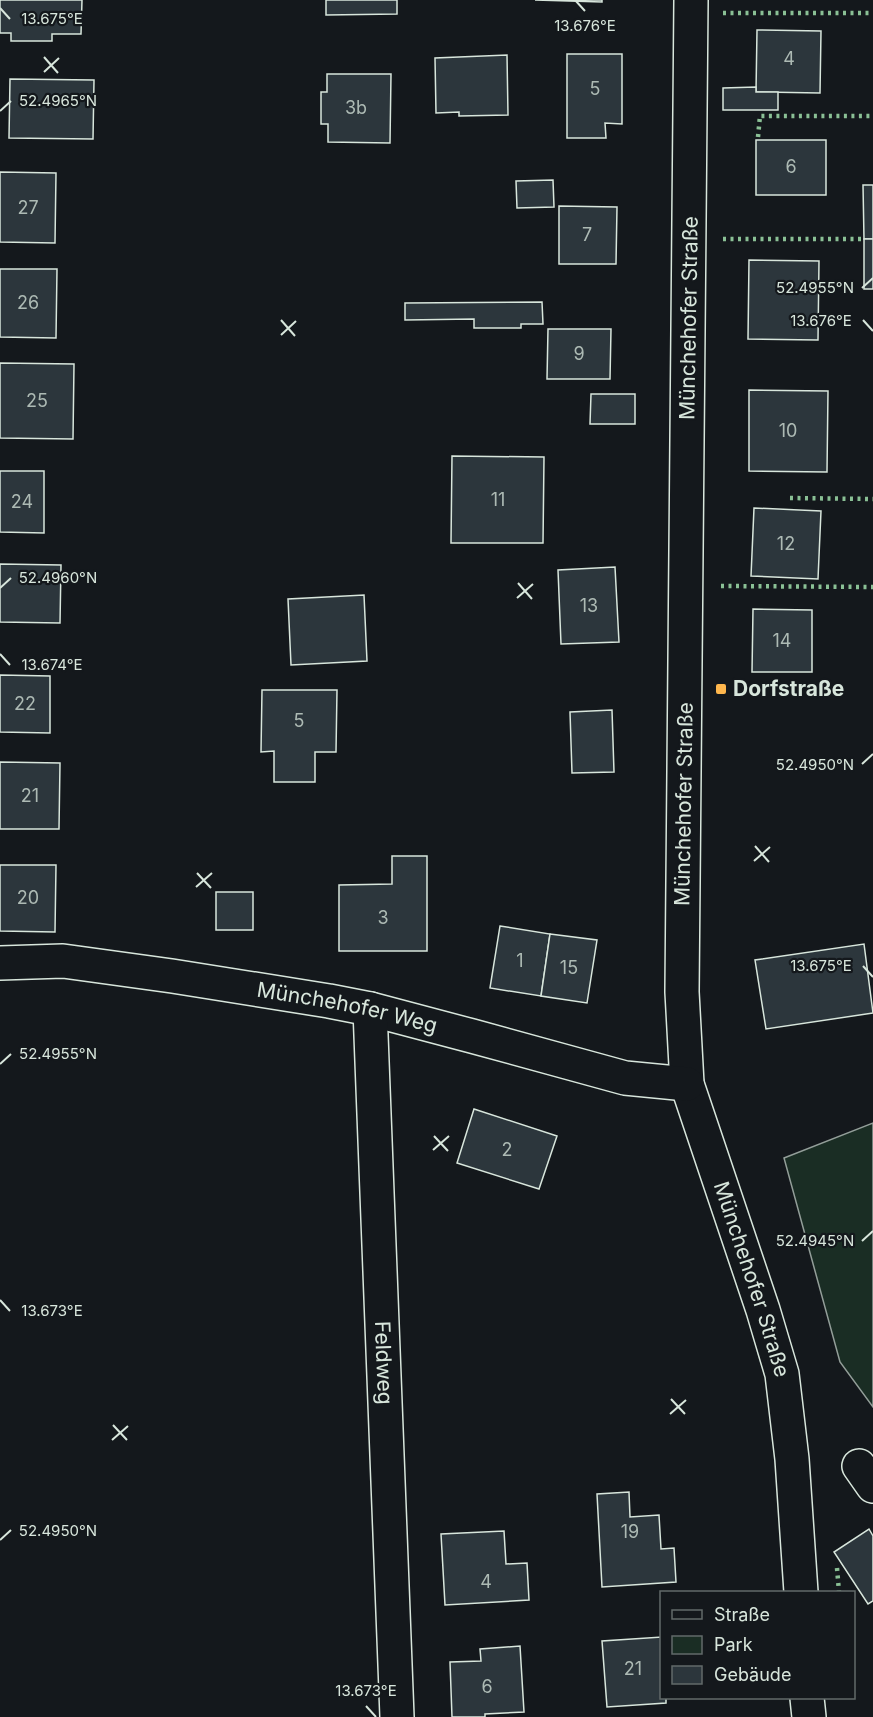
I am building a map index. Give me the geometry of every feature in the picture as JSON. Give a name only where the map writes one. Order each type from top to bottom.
[{"type":"street","name":"Münchehofer Straße","points":[[691,0],[682,992],[687,1084],[782,1374],[792,1459],[801,1591]]},
{"type":"street","name":"Münchehofer Weg","points":[[0,963],[74,962],[252,988],[370,1009],[626,1078],[687,1084]]},
{"type":"street","name":"Feldweg","points":[[370,1009],[397,1717]]},
{"type":"street","points":[[807,1699],[809,1717]]},
{"type":"green space","points":[[873,1123],[873,1407],[840,1362],[784,1158]]},
{"type":"building","points":[[0,0],[82,0],[81,34],[52,34],[52,41],[11,41],[11,33],[0,33]]},
{"type":"building","points":[[326,0],[397,0],[397,14],[326,15]]},
{"type":"building","points":[[535,0],[602,0],[602,2]]},
{"type":"building","points":[[757,30],[821,31],[820,93],[756,92]]},
{"type":"building","points":[[567,54],[622,54],[622,124],[605,123],[606,138],[567,138]]},
{"type":"building","points":[[507,55],[508,115],[459,116],[459,112],[436,113],[435,58]]},
{"type":"building","points":[[327,74],[391,74],[390,143],[328,142],[328,124],[321,124],[321,92],[327,92]]},
{"type":"building","points":[[10,79],[94,80],[93,139],[9,138]]},
{"type":"building","points":[[756,87],[756,92],[778,92],[778,110],[723,110],[723,88]]},
{"type":"building","points":[[756,140],[826,140],[826,195],[756,195]]},
{"type":"building","points":[[0,172],[56,173],[55,243],[0,242]]},
{"type":"building","points":[[553,180],[554,207],[517,208],[516,181]]},
{"type":"building","points":[[863,185],[873,185],[873,239],[864,239]]},
{"type":"building","points":[[559,206],[617,207],[616,264],[559,264]]},
{"type":"building","points":[[864,239],[873,239],[873,289],[864,289]]},
{"type":"building","points":[[749,260],[819,261],[818,340],[748,339]]},
{"type":"building","points":[[0,269],[57,269],[56,338],[0,337]]},
{"type":"building","points":[[542,302],[543,324],[521,324],[521,328],[474,328],[474,319],[405,320],[405,303]]},
{"type":"building","points":[[548,329],[611,329],[610,379],[547,379]]},
{"type":"building","points":[[0,363],[74,364],[73,439],[0,438]]},
{"type":"building","points":[[749,390],[828,391],[827,472],[749,471]]},
{"type":"building","points":[[591,394],[635,394],[635,424],[590,424]]},
{"type":"building","points":[[452,456],[544,457],[543,543],[451,543]]},
{"type":"building","points":[[0,471],[44,471],[44,533],[0,532]]},
{"type":"building","points":[[754,508],[821,511],[818,579],[751,576]]},
{"type":"building","points":[[0,564],[61,565],[60,623],[0,622]]},
{"type":"building","points":[[615,567],[619,642],[561,644],[558,570]]},
{"type":"building","points":[[364,595],[367,661],[291,665],[288,599]]},
{"type":"building","points":[[753,609],[812,610],[812,672],[752,672]]},
{"type":"building","points":[[0,675],[50,676],[50,733],[0,732]]},
{"type":"building","points":[[262,690],[337,690],[336,752],[315,752],[315,782],[274,782],[274,751],[261,752]]},
{"type":"building","points":[[612,710],[614,772],[572,773],[570,712]]},
{"type":"building","points":[[0,762],[60,763],[59,829],[0,829]]},
{"type":"building","points":[[392,856],[427,856],[427,951],[339,951],[339,885],[392,884]]},
{"type":"building","points":[[0,865],[56,865],[55,932],[0,931]]},
{"type":"building","points":[[216,892],[253,892],[253,930],[216,930]]},
{"type":"building","points":[[500,926],[550,934],[541,996],[490,988]]},
{"type":"building","points":[[550,934],[597,940],[587,1003],[541,996]]},
{"type":"building","points":[[864,944],[873,1013],[766,1029],[755,960]]},
{"type":"building","points":[[474,1109],[557,1136],[539,1189],[457,1163]]},
{"type":"building","points":[[629,1492],[630,1517],[659,1515],[661,1549],[674,1548],[676,1582],[602,1587],[597,1494]]},
{"type":"building","points":[[869,1529],[873,1536],[873,1601],[868,1604],[834,1552]]},
{"type":"building","points":[[504,1531],[506,1564],[527,1563],[529,1600],[445,1605],[441,1534]]},
{"type":"building","points":[[660,1637],[660,1699],[666,1699],[666,1703],[607,1707],[602,1641]]},
{"type":"building","points":[[520,1646],[524,1712],[485,1714],[485,1717],[452,1717],[450,1662],[481,1661],[480,1649]]},
{"type":"hedge","points":[[723,13],[873,13]]},
{"type":"hedge","points":[[758,137],[760,116],[873,116]]},
{"type":"hedge","points":[[723,239],[864,239]]},
{"type":"hedge","points":[[790,498],[873,499]]},
{"type":"hedge","points":[[721,586],[873,587]]},
{"type":"hedge","points":[[837,1568],[839,1591]]},
{"type":"place","name":"Dorfstraße","points":[[721,689]]}]
